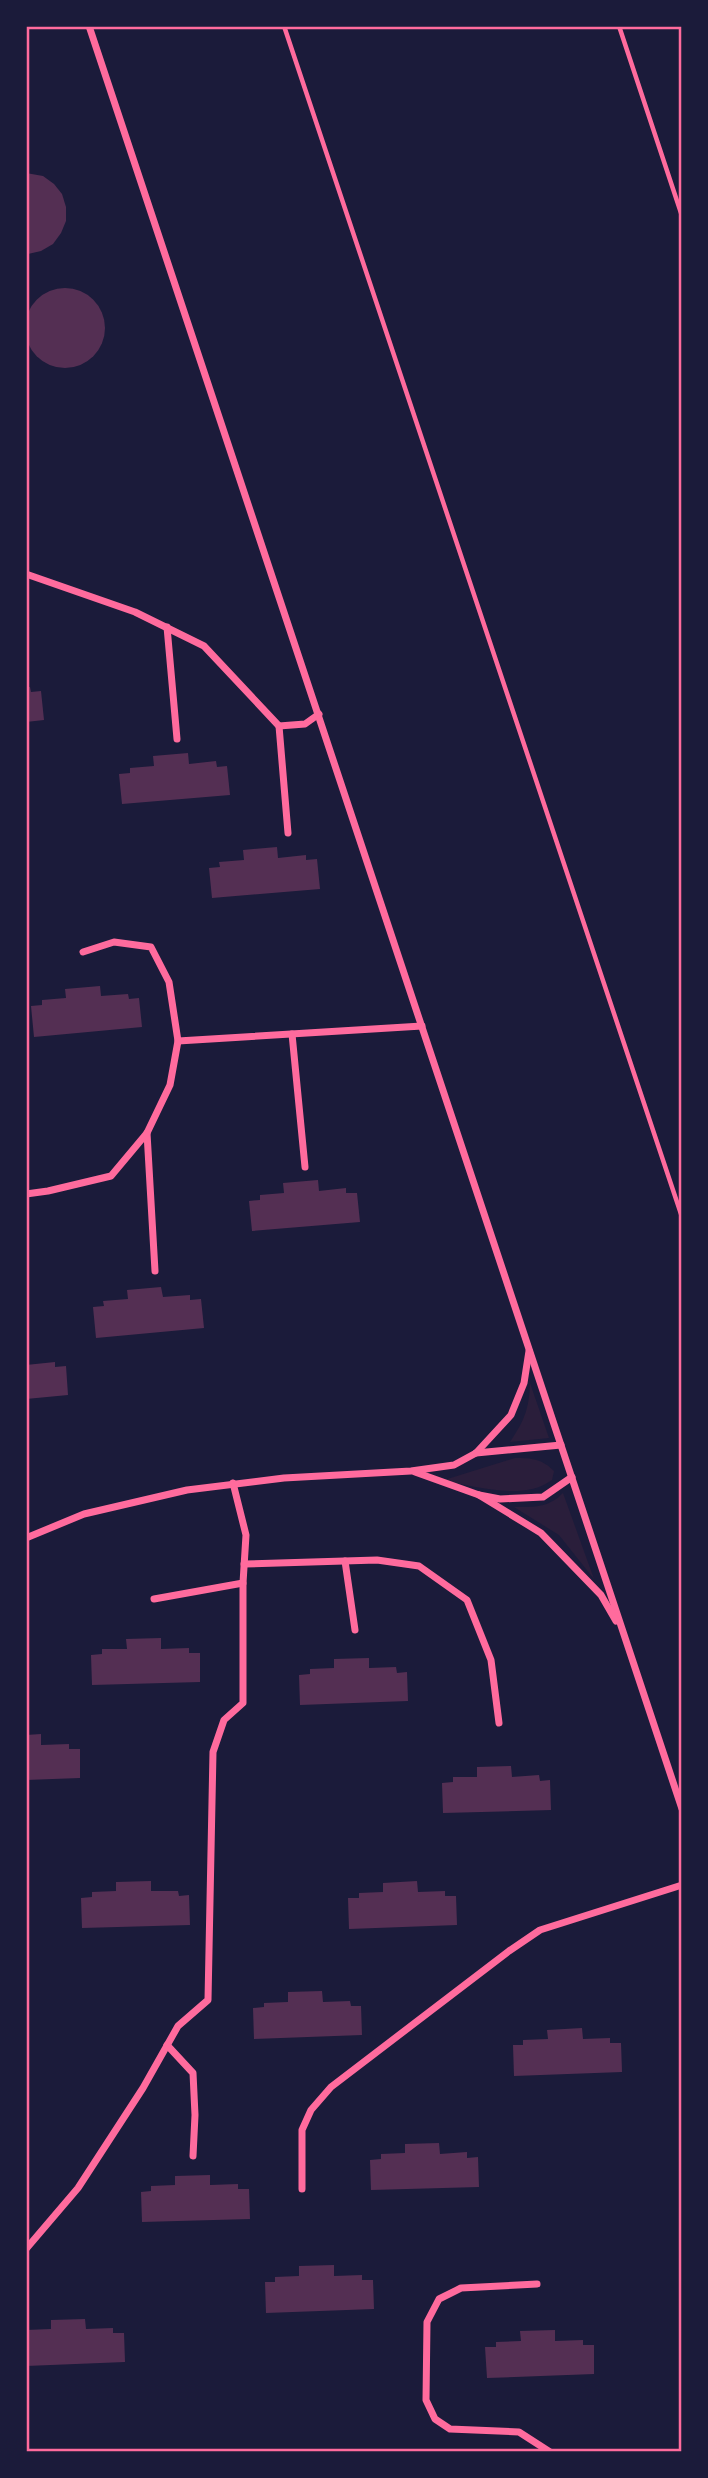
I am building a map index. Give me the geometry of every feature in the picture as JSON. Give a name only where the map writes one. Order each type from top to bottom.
[{"type":"street","points":[[89,26],[682,1810]]},
{"type":"street","points":[[26,574],[135,612],[204,646],[279,726],[288,833]]},
{"type":"street","points":[[167,627],[177,739]]},
{"type":"street","points":[[279,726],[305,724],[318,714]]},
{"type":"street","points":[[26,1194],[111,1176],[147,1133],[170,1085],[178,1041],[169,982],[151,947],[114,942],[83,952]]},
{"type":"street","points":[[178,1041],[422,1026]]},
{"type":"street","points":[[292,1034],[305,1167]]},
{"type":"street","points":[[147,1133],[155,1271]]},
{"type":"street","points":[[26,1538],[84,1514],[187,1490],[233,1483],[411,1471],[454,1465],[476,1453],[511,1415],[524,1383],[529,1349]]},
{"type":"street","points":[[476,1453],[561,1445]]},
{"type":"street","points":[[411,1471],[479,1495],[500,1499],[543,1497],[572,1477]]},
{"type":"street","points":[[26,2249],[78,2188],[143,2088],[178,2025],[208,2000],[213,1752],[225,1720],[243,1703],[243,1583],[246,1535],[233,1483]]},
{"type":"street","points":[[479,1495],[541,1533],[601,1595],[623,1631]]},
{"type":"street","points":[[244,1564],[377,1560],[419,1566],[467,1600],[491,1660],[499,1723]]},
{"type":"street","points":[[345,1562],[355,1630]]},
{"type":"street","points":[[154,1599],[243,1583]]},
{"type":"street","points":[[302,2189],[302,2130],[310,2110],[331,2087],[540,1930],[682,1885]]},
{"type":"street","points":[[167,2045],[193,2073],[193,2156]]},
{"type":"street","points":[[537,2284],[461,2288],[439,2299],[427,2322],[426,2399],[435,2420],[450,2430],[519,2432],[550,2452]]},
{"type":"lane","points":[[284,26],[682,1217]]},
{"type":"lane","points":[[619,26],[682,216]]},
{"type":"shaded area","points":[[530,1383],[549,1438],[510,1442],[525,1415]]},
{"type":"shaded area","points":[[515,1458],[532,1459],[545,1464],[554,1471],[552,1480],[540,1487],[513,1491],[441,1481]]},
{"type":"shaded area","points":[[563,1493],[594,1579],[559,1535],[514,1507],[546,1504]]},
{"type":"building","points":[[26,173],[43,176],[54,184],[62,194],[66,207],[66,221],[53,244],[28,254],[26,253]]},
{"type":"building","points":[[65,288],[80,291],[93,300],[102,313],[105,328],[102,343],[93,356],[80,365],[65,368],[50,365],[37,356],[28,343],[25,328],[28,313],[37,300],[50,291]]},
{"type":"building","points":[[26,687],[30,687],[31,692],[41,691],[44,720],[26,722]]},
{"type":"building","points":[[188,753],[189,764],[216,761],[217,767],[227,766],[230,795],[122,804],[119,774],[130,773],[130,768],[154,766],[153,756]]},
{"type":"building","points":[[277,847],[278,858],[306,855],[306,860],[317,859],[320,889],[212,898],[209,868],[220,867],[219,862],[244,860],[243,850]]},
{"type":"building","points":[[100,986],[101,996],[128,994],[129,999],[139,998],[142,1027],[34,1037],[31,1006],[42,1005],[42,1000],[66,998],[65,989]]},
{"type":"building","points":[[318,1180],[319,1191],[346,1188],[346,1193],[357,1193],[360,1222],[252,1231],[249,1201],[260,1200],[260,1195],[284,1193],[283,1183]]},
{"type":"building","points":[[161,1287],[163,1297],[190,1295],[190,1300],[201,1299],[204,1328],[96,1338],[93,1307],[104,1306],[103,1301],[128,1299],[127,1290]]},
{"type":"building","points":[[55,1362],[55,1367],[66,1366],[68,1395],[26,1399],[26,1365]]},
{"type":"building","points":[[161,1638],[161,1649],[189,1648],[189,1653],[200,1653],[200,1682],[92,1685],[91,1655],[102,1654],[102,1649],[127,1649],[126,1639]]},
{"type":"building","points":[[369,1658],[369,1668],[396,1667],[397,1673],[407,1672],[408,1701],[300,1705],[299,1675],[310,1674],[310,1669],[334,1668],[334,1659]]},
{"type":"building","points":[[41,1734],[41,1745],[69,1744],[69,1749],[80,1749],[80,1778],[26,1780],[26,1735]]},
{"type":"building","points":[[511,1766],[512,1777],[539,1775],[540,1781],[550,1780],[551,1810],[443,1813],[442,1783],[453,1782],[453,1777],[477,1777],[477,1767]]},
{"type":"building","points":[[151,1881],[151,1891],[178,1891],[179,1896],[189,1895],[190,1925],[82,1928],[81,1898],[92,1897],[92,1892],[116,1891],[116,1882]]},
{"type":"building","points":[[417,1881],[418,1892],[445,1891],[445,1896],[456,1896],[457,1925],[349,1929],[348,1898],[359,1898],[359,1893],[383,1892],[383,1883]]},
{"type":"building","points":[[322,1991],[323,2002],[350,2001],[351,2006],[361,2006],[362,2035],[254,2039],[253,2008],[264,2007],[264,2003],[288,2002],[288,1992]]},
{"type":"building","points":[[582,2028],[583,2039],[610,2038],[610,2043],[621,2043],[622,2072],[514,2076],[513,2045],[523,2045],[523,2040],[548,2039],[547,2030]]},
{"type":"building","points":[[439,2143],[440,2154],[467,2152],[467,2158],[478,2157],[479,2187],[371,2190],[370,2160],[381,2159],[381,2154],[405,2153],[405,2144]]},
{"type":"building","points":[[210,2175],[210,2185],[238,2184],[238,2189],[249,2189],[250,2219],[142,2222],[141,2192],[151,2191],[151,2186],[175,2185],[175,2176]]},
{"type":"building","points":[[334,2265],[334,2276],[362,2275],[362,2280],[373,2280],[374,2309],[266,2313],[265,2282],[275,2282],[275,2277],[299,2276],[299,2266]]},
{"type":"building","points":[[85,2319],[86,2329],[113,2328],[113,2333],[124,2333],[125,2362],[26,2366],[26,2330],[51,2329],[51,2320]]},
{"type":"building","points":[[555,2330],[555,2341],[583,2340],[583,2345],[594,2345],[594,2374],[487,2378],[485,2347],[496,2347],[496,2342],[521,2341],[520,2331]]}]
